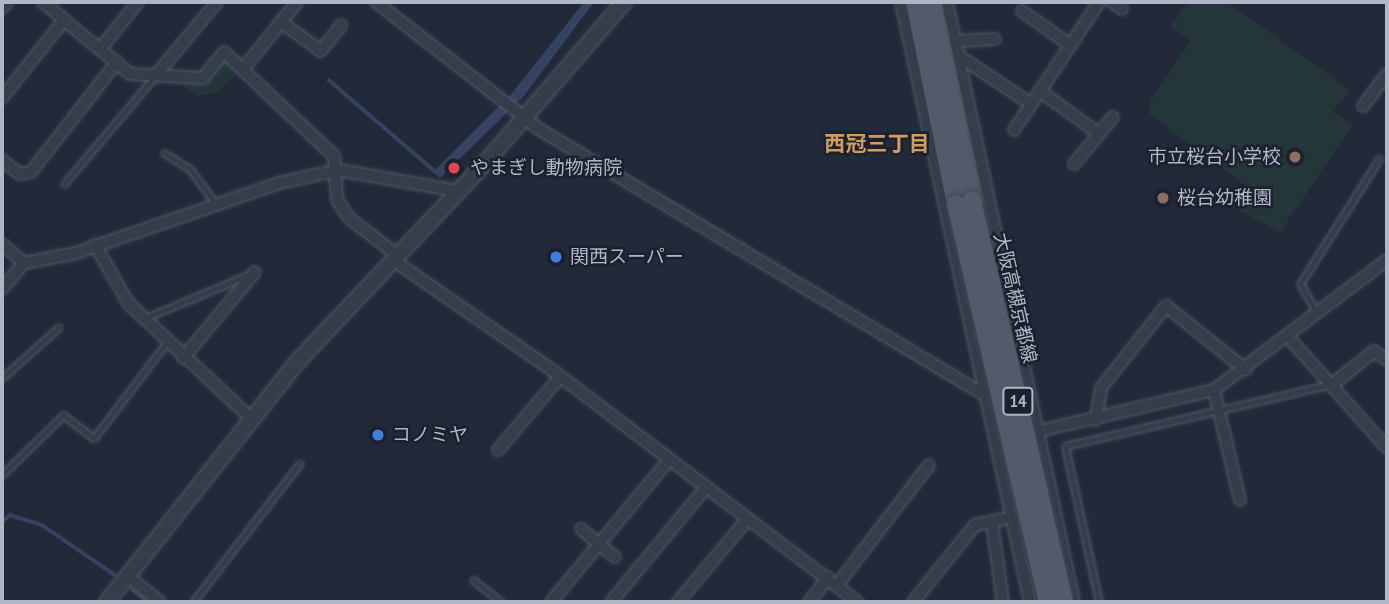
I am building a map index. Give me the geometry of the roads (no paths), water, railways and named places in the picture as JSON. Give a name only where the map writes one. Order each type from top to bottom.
[{"type":"main road","name":"大阪高槻京都線","points":[[915,2],[1064,602]]},
{"type":"main road","name":"大阪高槻京都線","points":[[931,2],[964,202],[1048,602]]},
{"type":"street","points":[[2,8],[7,2]]},
{"type":"street","points":[[101,48],[138,2]]},
{"type":"street","points":[[156,75],[218,2]]},
{"type":"street","points":[[244,68],[297,2]]},
{"type":"street","points":[[376,2],[522,112],[920,359],[983,391],[1039,431],[1096,420],[1214,390],[1290,339],[1387,260]]},
{"type":"street","points":[[107,602],[252,419],[457,191],[522,112],[624,2]]},
{"type":"street","points":[[901,2],[1030,602]]},
{"type":"street","points":[[947,2],[1074,602]]},
{"type":"street","points":[[1014,130],[1099,2]]},
{"type":"street","points":[[1112,2],[1122,9]]},
{"type":"street","points":[[48,3],[130,74],[203,78],[224,52],[244,68],[334,156],[339,170],[337,199],[349,218],[395,258],[559,378],[746,521],[859,602]]},
{"type":"street","points":[[1022,11],[1070,45]]},
{"type":"street","points":[[2,98],[66,21]]},
{"type":"street","points":[[281,22],[321,51],[341,25]]},
{"type":"street","points":[[956,41],[995,39]]},
{"type":"street","points":[[959,56],[1031,104]]},
{"type":"street","points":[[2,160],[19,174],[31,172],[117,62]]},
{"type":"street","points":[[1363,106],[1387,74]]},
{"type":"street","points":[[1040,91],[1098,134]]},
{"type":"street","points":[[1074,164],[1114,117]]},
{"type":"street","points":[[2,289],[24,263],[219,209],[279,183],[339,170],[457,191]]},
{"type":"street","points":[[2,244],[24,263]]},
{"type":"street","points":[[94,244],[143,318],[166,343],[252,419]]},
{"type":"street","points":[[183,358],[256,272]]},
{"type":"street","points":[[1096,420],[1101,388],[1166,306],[1246,370]]},
{"type":"street","points":[[1290,339],[1333,384],[1387,448]]},
{"type":"street","points":[[1333,384],[1374,352],[1387,360]]},
{"type":"street","points":[[498,450],[559,378]]},
{"type":"street","points":[[1214,390],[1222,407],[1240,500]]},
{"type":"street","points":[[551,602],[668,460]]},
{"type":"street","points":[[809,602],[832,582],[929,465]]},
{"type":"street","points":[[611,602],[704,489]]},
{"type":"street","points":[[913,602],[975,525],[1012,517]]},
{"type":"street","points":[[678,602],[746,521]]},
{"type":"street","points":[[992,522],[1005,601]]},
{"type":"street","points":[[581,528],[615,557]]},
{"type":"street","points":[[128,576],[160,602]]},
{"type":"lane","points":[[64,184],[156,75]]},
{"type":"lane","points":[[164,153],[190,169],[219,209]]},
{"type":"lane","points":[[1319,315],[1300,284],[1379,159]]},
{"type":"lane","points":[[143,318],[256,272]]},
{"type":"lane","points":[[2,378],[59,327]]},
{"type":"lane","points":[[2,475],[63,415],[94,438],[166,343]]},
{"type":"lane","points":[[1099,602],[1065,446],[1222,407],[1333,384]]},
{"type":"lane","points":[[193,602],[300,463]]},
{"type":"lane","points":[[473,580],[501,602]]},
{"type":"water","points":[[584,2],[594,2],[524,96],[440,178],[433,172],[513,92]]},
{"type":"waterway","points":[[329,80],[436,172]]},
{"type":"waterway","points":[[2,522],[10,515],[42,525],[115,575]]},
{"type":"waterway","points":[[133,590],[148,602]]},
{"type":"place","name":"市立桜台小学校","points":[[1295,157]]},
{"type":"place","name":"やまぎし動物病院","points":[[454,168]]},
{"type":"place","name":"桜台幼稚園","points":[[1163,198]]},
{"type":"place","name":"関西スーパー","points":[[556,257]]},
{"type":"place","name":"コノミヤ","points":[[378,435]]},
{"type":"district","name":"西冠三丁目","points":[[877,144]]}]
